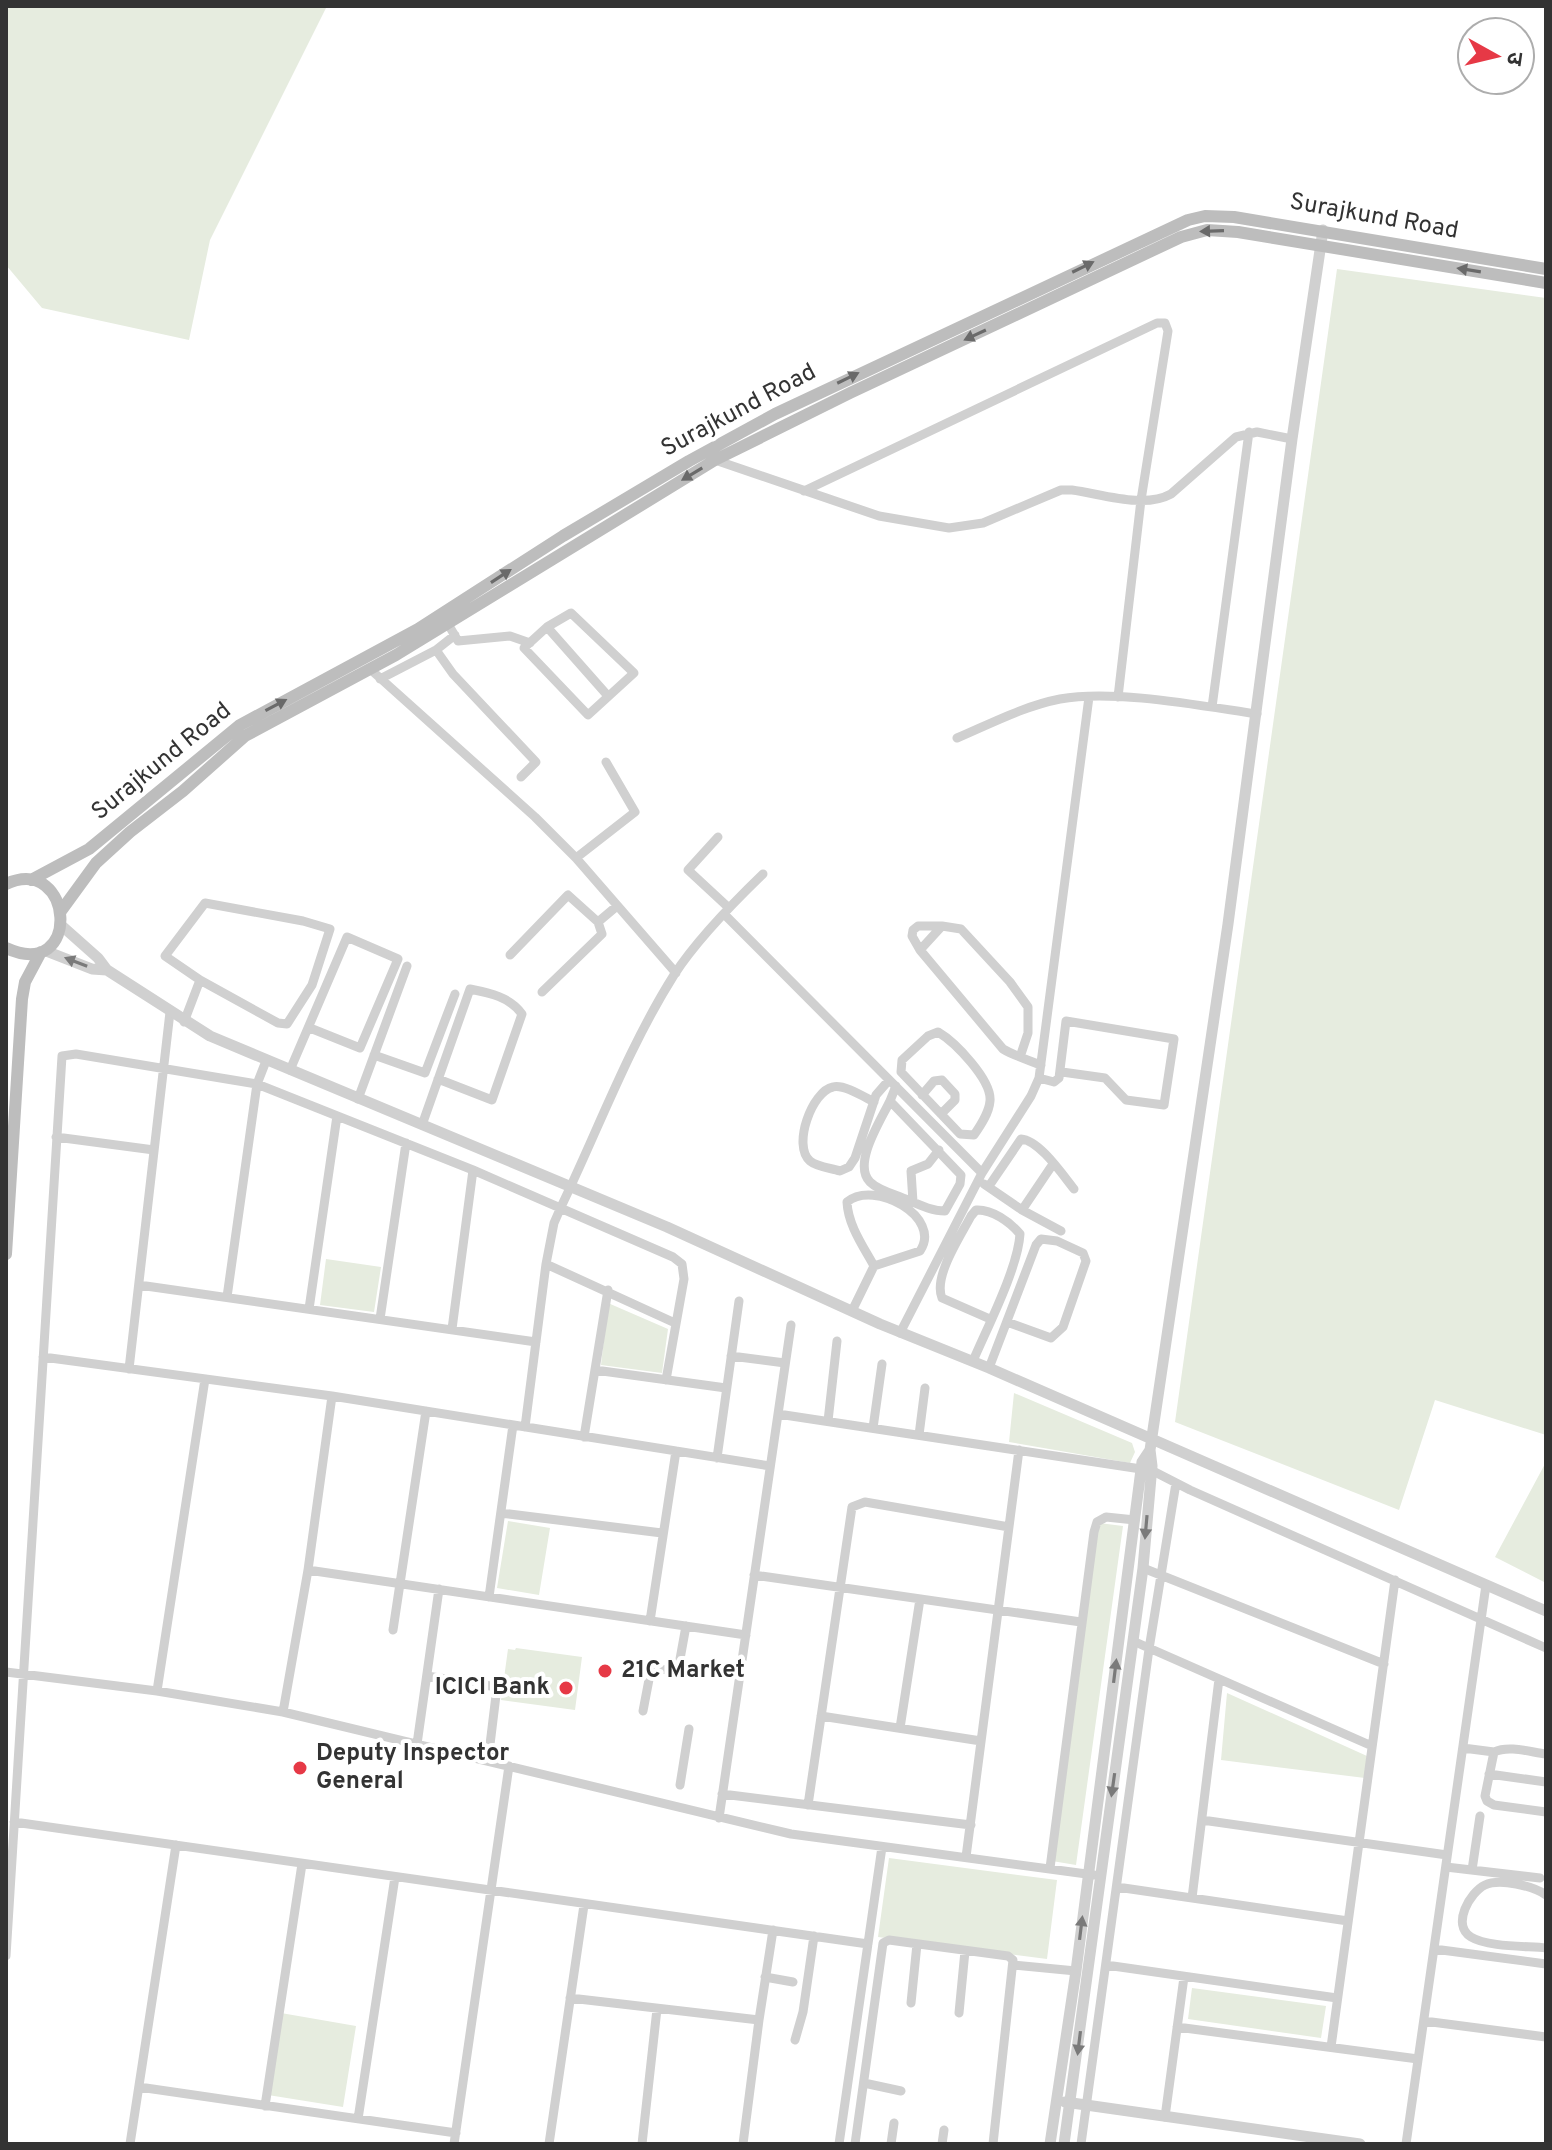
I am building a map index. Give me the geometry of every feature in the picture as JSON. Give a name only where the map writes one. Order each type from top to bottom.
[{"type":"main road","name":"Surajkund Road","points":[[31,880],[89,849],[240,725],[418,629],[563,536],[689,461],[775,414],[1188,220],[1219,215],[1546,269]]},
{"type":"main road","name":"Surajkund Road","points":[[61,911],[96,863],[183,791],[236,741],[375,674],[451,630],[715,460],[850,393],[1194,233],[1219,230],[1546,283]]},
{"type":"main road","points":[[6,1254],[9,1163],[22,999],[25,982],[43,952],[56,940],[62,926],[61,911],[52,893],[31,880],[8,882]]},
{"type":"main road","points":[[6,948],[24,953],[43,952]]},
{"type":"street","points":[[1050,2144],[1076,1971],[1094,1875],[1109,1818],[1143,1568],[1146,1469],[1142,1462],[1151,1444],[1257,714],[1292,439],[1323,230]]},
{"type":"street","points":[[804,491],[1162,322],[1168,331],[1141,500],[1118,697]]},
{"type":"street","points":[[715,460],[879,516],[949,528],[983,523],[1061,490],[1155,501],[1171,494],[1230,441],[1249,432],[1292,439]]},
{"type":"street","points":[[1212,707],[1249,432]]},
{"type":"street","points":[[571,613],[634,673],[588,715],[524,648],[530,643],[547,627],[571,613]]},
{"type":"street","points":[[547,627],[608,696]]},
{"type":"street","points":[[530,643],[510,636],[458,641],[451,630],[436,650],[375,674],[535,817],[576,858],[676,973]]},
{"type":"street","points":[[436,650],[453,674],[536,762],[521,777]]},
{"type":"street","points":[[900,1333],[980,1177],[1039,1078],[1089,697]]},
{"type":"street","points":[[957,738],[1027,708],[1062,698],[1118,697],[1257,714]]},
{"type":"street","points":[[576,858],[635,812],[606,762]]},
{"type":"street","points":[[718,837],[688,870],[989,1186],[1022,1210],[1061,1231]]},
{"type":"street","points":[[525,1427],[554,1223],[641,1032],[676,973],[727,911],[763,874]]},
{"type":"street","points":[[510,955],[568,895],[598,922],[602,934],[542,992]]},
{"type":"street","points":[[205,903],[330,929],[312,985],[287,1024],[278,1023],[200,980],[165,956],[205,903]]},
{"type":"street","points":[[598,922],[617,906]]},
{"type":"street","points":[[62,926],[107,970],[184,1022],[266,1061],[571,1186],[900,1333],[989,1368],[1151,1444],[1546,1611]]},
{"type":"street","points":[[1020,1057],[1028,1033],[1028,1007],[1010,982],[961,929],[918,926],[913,930],[912,936],[920,950],[1003,1049],[1020,1057],[1041,1065]]},
{"type":"street","points":[[920,950],[942,926]]},
{"type":"street","points":[[290,1070],[347,937],[398,959],[360,1048],[310,1028]]},
{"type":"street","points":[[43,952],[92,969],[107,970]]},
{"type":"street","points":[[358,1099],[407,966]]},
{"type":"street","points":[[184,1022],[200,980]]},
{"type":"street","points":[[422,1125],[438,1079],[470,989],[493,994],[515,1004],[522,1014],[492,1100],[438,1079]]},
{"type":"street","points":[[374,1055],[425,1073],[455,994]]},
{"type":"street","points":[[129,1369],[170,1012]]},
{"type":"street","points":[[1039,1078],[1054,1082],[1062,1072],[1066,1021],[1174,1039],[1164,1105],[1126,1100],[1105,1078],[1062,1072]]},
{"type":"street","points":[[455,1032],[466,1037]]},
{"type":"street","points":[[938,1032],[951,1039],[985,1081],[990,1103],[982,1125],[974,1135],[968,1136],[960,1134],[932,1106],[901,1072],[902,1060],[928,1036],[938,1032]]},
{"type":"street","points":[[6,1956],[62,1056],[76,1054],[257,1084],[473,1170],[673,1257],[682,1264],[684,1279],[666,1380]]},
{"type":"street","points":[[227,1297],[257,1084],[266,1061]]},
{"type":"street","points":[[922,1095],[934,1081],[942,1080],[949,1086],[955,1100],[941,1114]]},
{"type":"street","points":[[890,1101],[961,1175],[960,1184],[945,1211],[935,1211],[882,1190],[869,1182],[865,1173],[865,1152],[890,1101],[893,1083]]},
{"type":"street","points":[[874,1102],[839,1086],[831,1087],[824,1093],[814,1102],[803,1139],[804,1153],[809,1160],[840,1171],[849,1167],[874,1102],[893,1083]]},
{"type":"street","points":[[924,1115],[932,1106]]},
{"type":"street","points":[[309,1309],[337,1116]]},
{"type":"street","points":[[56,1137],[154,1150]]},
{"type":"street","points":[[989,1186],[1021,1139],[1030,1139],[1074,1189]]},
{"type":"street","points":[[380,1319],[406,1143]]},
{"type":"street","points":[[913,1202],[911,1171],[928,1164],[939,1150]]},
{"type":"street","points":[[1022,1210],[1053,1164]]},
{"type":"street","points":[[452,1329],[473,1170]]},
{"type":"street","points":[[852,1311],[874,1266],[920,1251],[925,1244],[926,1236],[921,1222],[910,1210],[874,1193],[847,1202],[851,1224],[874,1266]]},
{"type":"street","points":[[973,1361],[1019,1248],[1020,1234],[986,1209],[976,1210],[971,1216],[941,1276],[938,1289],[942,1298],[990,1319]]},
{"type":"street","points":[[989,1368],[1036,1245],[1041,1239],[1057,1241],[1083,1253],[1086,1261],[1063,1327],[1057,1335],[1051,1338],[1007,1322]]},
{"type":"street","points":[[546,1264],[675,1323]]},
{"type":"street","points":[[139,1285],[536,1342]]},
{"type":"street","points":[[584,1437],[608,1290]]},
{"type":"street","points":[[717,1458],[739,1301]]},
{"type":"street","points":[[719,1818],[791,1325]]},
{"type":"street","points":[[828,1421],[837,1341]]},
{"type":"street","points":[[731,1356],[785,1363]]},
{"type":"street","points":[[43,1357],[332,1396],[770,1466]]},
{"type":"street","points":[[873,1428],[882,1364]]},
{"type":"street","points":[[595,1370],[726,1388]]},
{"type":"street","points":[[157,1691],[205,1379]]},
{"type":"street","points":[[919,1435],[925,1388]]},
{"type":"street","points":[[283,1712],[308,1570],[332,1396]]},
{"type":"street","points":[[393,1630],[426,1411]]},
{"type":"street","points":[[778,1414],[1146,1469],[1546,1648]]},
{"type":"street","points":[[489,1597],[513,1425]]},
{"type":"street","points":[[966,1857],[1019,1450]]},
{"type":"street","points":[[650,1621],[676,1451]]},
{"type":"street","points":[[1064,2144],[1135,1520],[1146,1469]]},
{"type":"street","points":[[1081,2144],[1149,1649],[1176,1483]]},
{"type":"street","points":[[808,1805],[851,1510],[856,1503],[1009,1527]]},
{"type":"street","points":[[501,1513],[662,1533]]},
{"type":"street","points":[[1050,1868],[1097,1522],[1106,1517],[1135,1520]]},
{"type":"street","points":[[1143,1568],[1384,1664]]},
{"type":"street","points":[[308,1570],[746,1635]]},
{"type":"street","points":[[754,1575],[1081,1622]]},
{"type":"street","points":[[1331,2047],[1395,1580]]},
{"type":"street","points":[[1406,2144],[1486,1585]]},
{"type":"street","points":[[417,1744],[439,1589]]},
{"type":"street","points":[[900,1728],[920,1599]]},
{"type":"street","points":[[643,1711],[651,1669],[678,1670],[686,1626]]},
{"type":"street","points":[[1133,1641],[1372,1746]]},
{"type":"street","points":[[6,1672],[157,1691],[283,1712],[791,1834],[1094,1875]]},
{"type":"street","points":[[427,1676],[497,1687],[488,1761]]},
{"type":"street","points":[[1192,1898],[1219,1679]]},
{"type":"street","points":[[821,1716],[981,1741]]},
{"type":"street","points":[[680,1785],[689,1729]]},
{"type":"street","points":[[1120,1734],[1137,1738]]},
{"type":"street","points":[[1463,1748],[1546,1754]]},
{"type":"street","points":[[1494,1752],[1485,1796],[1487,1801],[1494,1805],[1546,1812]]},
{"type":"street","points":[[139,2087],[358,2119],[455,2139],[509,1766]]},
{"type":"street","points":[[1489,1774],[1546,1782]]},
{"type":"street","points":[[722,1794],[971,1825]]},
{"type":"street","points":[[1472,1870],[1480,1816]]},
{"type":"street","points":[[1109,1818],[1126,1819]]},
{"type":"street","points":[[1202,1820],[1447,1855]]},
{"type":"street","points":[[14,1822],[868,1944]]},
{"type":"street","points":[[130,2144],[176,1845]]},
{"type":"street","points":[[839,2144],[882,1847]]},
{"type":"street","points":[[265,2106],[302,1864]]},
{"type":"street","points":[[1446,1867],[1540,1878]]},
{"type":"street","points":[[358,2119],[395,1877]]},
{"type":"street","points":[[1546,1895],[1537,1889],[1494,1882],[1484,1885],[1472,1895],[1463,1911],[1464,1930],[1470,1937],[1546,1948]]},
{"type":"street","points":[[1117,1887],[1348,1921]]},
{"type":"street","points":[[549,2144],[584,1905]]},
{"type":"street","points":[[743,2144],[773,1930]]},
{"type":"street","points":[[795,2040],[803,2012],[814,1936]]},
{"type":"street","points":[[855,2144],[883,1943],[889,1940],[1012,1958],[1014,1965],[993,2144]]},
{"type":"street","points":[[911,2003],[917,1944]]},
{"type":"street","points":[[1434,1949],[1546,1964]]},
{"type":"street","points":[[959,2013],[965,1951]]},
{"type":"street","points":[[1014,1965],[1076,1971]]},
{"type":"street","points":[[1106,1965],[1337,1998]]},
{"type":"street","points":[[765,1977],[793,1982]]},
{"type":"street","points":[[1165,2117],[1184,1977]]},
{"type":"street","points":[[570,1998],[759,2020]]},
{"type":"street","points":[[642,2144],[657,2009]]},
{"type":"street","points":[[1424,2021],[1546,2037]]},
{"type":"street","points":[[1177,2027],[1418,2059]]},
{"type":"street","points":[[864,2083],[901,2091]]},
{"type":"street","points":[[1057,2100],[1307,2140],[1360,2144]]},
{"type":"street","points":[[891,2144],[894,2123]]},
{"type":"street","points":[[942,2144],[944,2130]]},
{"type":"shaded area","points":[[6,6],[327,6],[210,240],[189,340],[42,308],[6,265]]},
{"type":"shaded area","points":[[1337,269],[1546,298],[1546,1435],[1435,1400],[1399,1510],[1175,1422]]},
{"type":"shaded area","points":[[326,1259],[381,1267],[374,1312],[320,1305]]},
{"type":"shaded area","points":[[608,1303],[668,1329],[662,1373],[601,1365]]},
{"type":"shaded area","points":[[1014,1393],[1132,1443],[1135,1452],[1130,1463],[1009,1442]]},
{"type":"shaded area","points":[[1546,1462],[1546,1583],[1495,1557]]},
{"type":"shaded area","points":[[508,1521],[550,1528],[539,1595],[497,1588]]},
{"type":"shaded area","points":[[1099,1523],[1123,1526],[1076,1865],[1052,1861]]},
{"type":"shaded area","points":[[508,1649],[582,1657],[575,1710],[501,1700]]},
{"type":"shaded area","points":[[1227,1693],[1367,1756],[1365,1778],[1221,1760]]},
{"type":"shaded area","points":[[889,1858],[1057,1880],[1047,1959],[878,1937]]},
{"type":"shaded area","points":[[1192,1988],[1326,2006],[1321,2038],[1188,2019]]},
{"type":"shaded area","points":[[281,2013],[356,2026],[343,2107],[268,2095]]},
{"type":"place","name":"21C Market","points":[[605,1671]]},
{"type":"place","name":"ICICI Bank","points":[[566,1688]]},
{"type":"place","name":"Deputy Inspector General","points":[[300,1768]]}]
